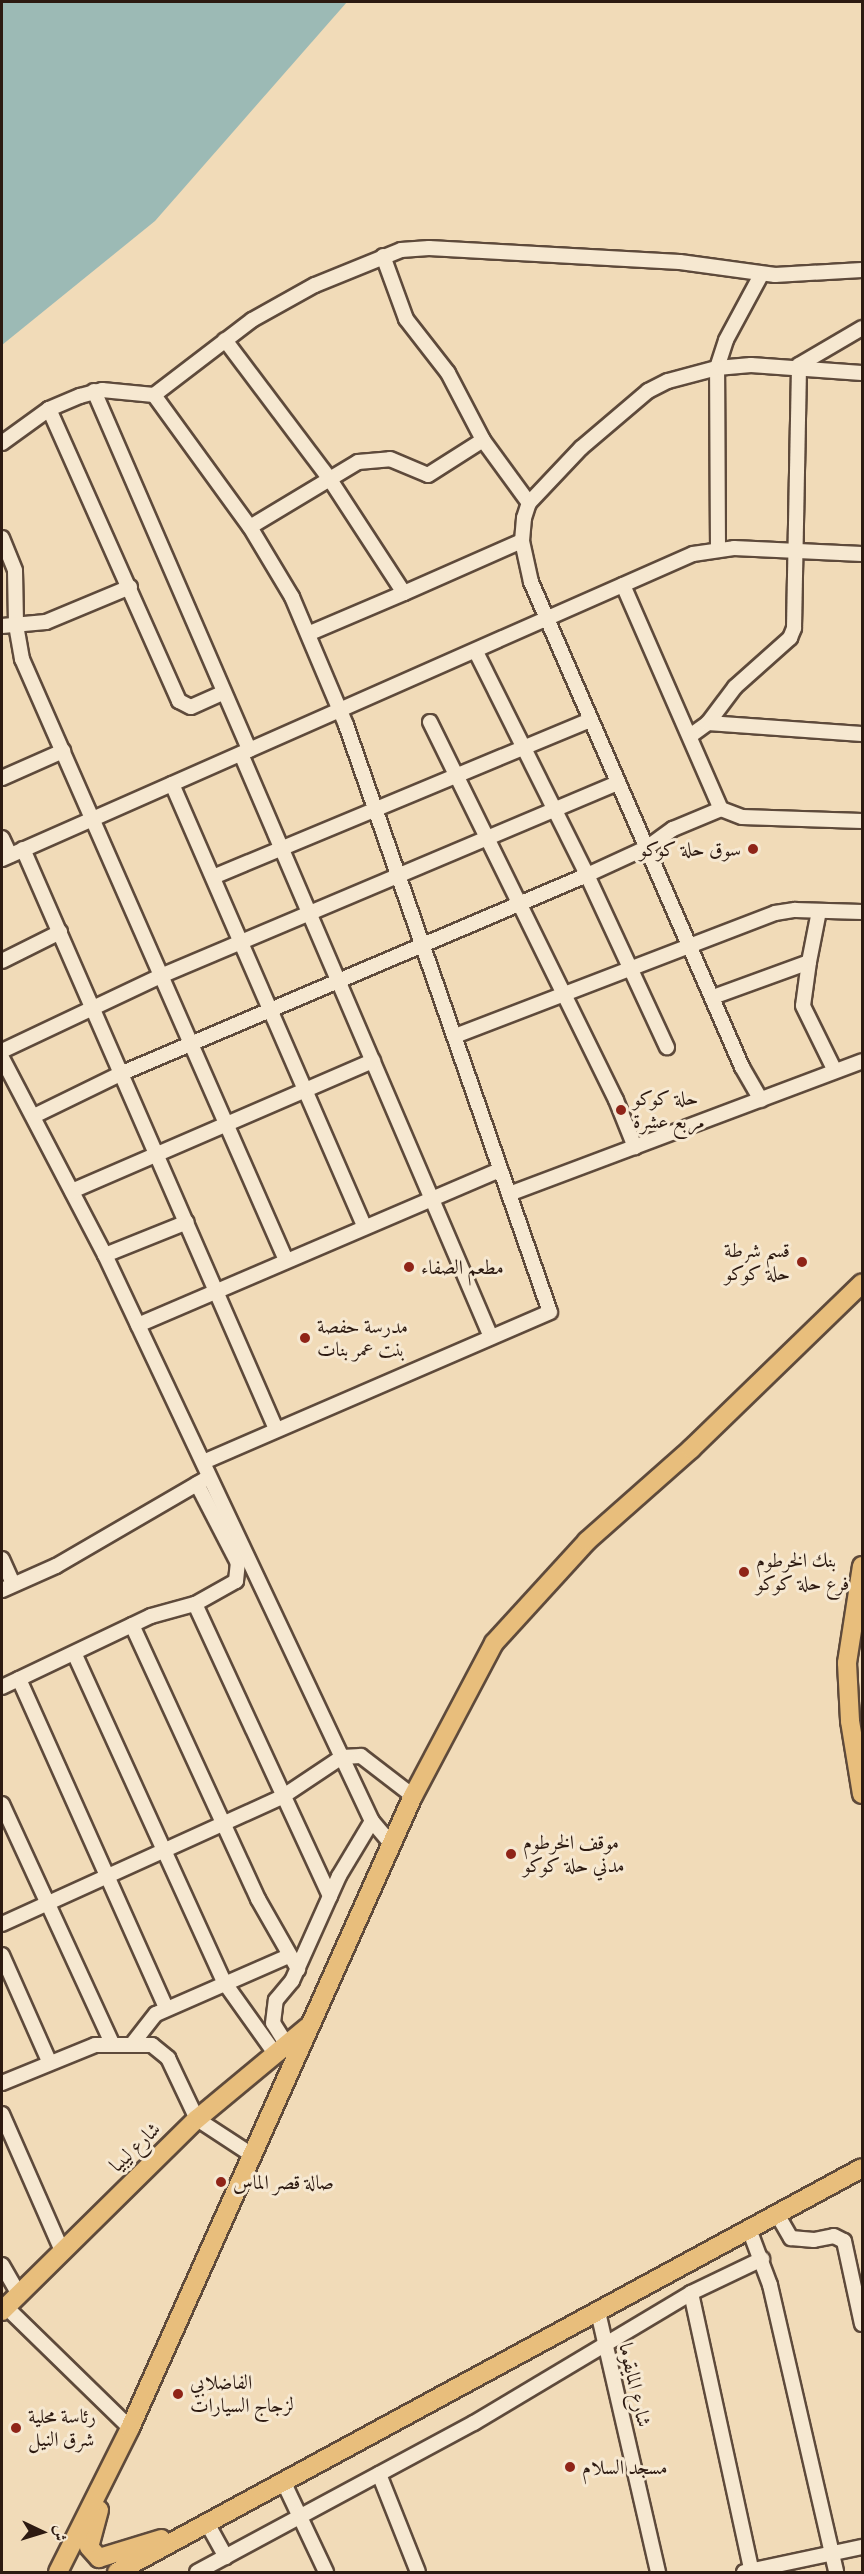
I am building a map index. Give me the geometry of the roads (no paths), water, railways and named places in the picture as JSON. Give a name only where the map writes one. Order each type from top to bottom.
[{"type":"main road","points":[[58,2572],[130,2428],[413,1796],[506,1626],[587,1542],[691,1449],[859,1290]]},
{"type":"main road","points":[[862,1566],[847,1663],[850,1721],[862,1794]]},
{"type":"main road","name":"شارع ليبيا","points":[[9,2305],[197,2119],[309,2025]]},
{"type":"main road","points":[[117,2572],[283,2481],[453,2393],[862,2168]]},
{"type":"main road","points":[[111,2466],[89,2541],[92,2554],[107,2558],[155,2540],[200,2527]]},
{"type":"street","points":[[2,443],[49,409],[94,391],[154,395],[225,340],[315,285],[383,256],[429,248],[680,262],[761,275],[862,270]]},
{"type":"street","points":[[383,256],[406,319],[448,373],[483,440],[529,503]]},
{"type":"street","points":[[718,548],[717,368],[726,340],[761,275]]},
{"type":"street","points":[[799,365],[862,328]]},
{"type":"street","points":[[225,340],[329,478],[404,593]]},
{"type":"street","points":[[690,736],[708,723],[735,687],[790,638],[796,616],[799,365]]},
{"type":"street","points":[[761,1100],[742,1067],[590,720],[527,572],[522,541],[529,503],[580,448],[648,392],[682,375],[717,368],[799,365],[862,373]]},
{"type":"street","points":[[94,391],[222,693],[311,915],[491,1337]]},
{"type":"street","points":[[154,395],[249,527],[279,573],[308,634],[340,711],[399,876],[550,1312],[204,1462]]},
{"type":"street","points":[[49,409],[179,701],[191,706],[222,693]]},
{"type":"street","points":[[249,527],[329,478],[371,460],[390,459],[422,474],[436,474],[483,440]]},
{"type":"street","points":[[2,538],[15,571],[8,626],[163,975],[286,1260]]},
{"type":"street","points":[[308,634],[522,541]]},
{"type":"street","points":[[12,854],[623,585],[718,548],[862,554]]},
{"type":"street","points":[[623,585],[721,809]]},
{"type":"street","points":[[8,626],[52,620],[130,587]]},
{"type":"street","points":[[476,651],[587,874],[667,1047]]},
{"type":"street","points":[[213,877],[590,720]]},
{"type":"street","points":[[430,722],[458,774],[519,904],[564,992],[635,1147]]},
{"type":"street","points":[[708,723],[862,734]]},
{"type":"street","points":[[2,778],[63,751]]},
{"type":"street","points":[[2,1051],[241,941],[311,915],[618,783]]},
{"type":"street","points":[[172,784],[364,1226]]},
{"type":"street","points":[[34,1116],[120,1074],[272,1011],[339,979],[648,848],[663,834],[721,809],[742,817],[862,821]]},
{"type":"street","points":[[2,838],[60,932],[276,1429]]},
{"type":"street","points":[[819,911],[803,1006],[835,1071]]},
{"type":"street","points":[[455,1036],[564,992],[775,913],[862,912]]},
{"type":"street","points":[[2,961],[60,932]]},
{"type":"street","points":[[713,997],[809,962]]},
{"type":"street","points":[[2,1058],[105,1255],[372,1821],[391,1844]]},
{"type":"street","points":[[72,1191],[158,1156],[305,1089],[373,1061]]},
{"type":"street","points":[[508,1194],[862,1061]]},
{"type":"street","points":[[138,1325],[218,1292],[364,1226],[500,1170]]},
{"type":"street","points":[[105,1255],[187,1222]]},
{"type":"street","points":[[2,1560],[7,1587],[56,1566],[211,1476]]},
{"type":"street","points":[[2,1687],[75,1655],[132,1625],[195,1604],[236,1581],[240,1572],[197,1484]]},
{"type":"street","points":[[195,1604],[282,1797],[330,1896]]},
{"type":"street","points":[[132,1625],[224,1823],[289,1956],[298,1969]]},
{"type":"street","points":[[75,1655],[224,1982],[280,2047]]},
{"type":"street","points":[[19,1679],[105,1876],[166,2008]]},
{"type":"street","points":[[2,1924],[282,1797],[342,1757],[361,1756],[413,1796]]},
{"type":"street","points":[[2,1803],[112,2043]]},
{"type":"street","points":[[280,2047],[273,2023],[273,2010],[298,1969],[330,1896],[372,1821]]},
{"type":"street","points":[[2,1955],[49,2061]]},
{"type":"street","points":[[134,2043],[145,2024],[166,2008],[289,1956]]},
{"type":"street","points":[[2,2083],[49,2061],[112,2043],[134,2043],[161,2049],[197,2119],[252,2155]]},
{"type":"street","points":[[2,2114],[62,2251]]},
{"type":"street","points":[[777,2214],[791,2238],[814,2240],[834,2236],[844,2241],[862,2324]]},
{"type":"street","points":[[749,2229],[762,2259],[836,2572]]},
{"type":"street","points":[[196,2572],[379,2474],[690,2294],[762,2259]]},
{"type":"street","points":[[2,2265],[9,2305],[130,2428]]},
{"type":"street","points":[[690,2294],[749,2572],[862,2547]]},
{"type":"street","name":"شارع المايقوما","points":[[598,2312],[658,2572]]},
{"type":"street","points":[[379,2474],[418,2572]]},
{"type":"street","points":[[283,2481],[326,2572]]},
{"type":"street","points":[[200,2527],[226,2557]]},
{"type":"water","points":[[2,2],[347,2],[155,221],[2,345]]},
{"type":"waterway","points":[[361,1782],[376,1816]]},
{"type":"place","name":"سوق حلة كوكو","points":[[753,849]]},
{"type":"place","name":"حلة كوكو مربع عشرة","points":[[621,1110]]},
{"type":"place","name":"قسم شرطة حلة كوكو","points":[[802,1262]]},
{"type":"place","name":"مطعم الصفاء","points":[[409,1267]]},
{"type":"place","name":"مدرسة حفصة بنت عمر بنات","points":[[305,1338]]},
{"type":"place","name":"بنك الخرطوم فرع حلة كوكو","points":[[744,1572]]},
{"type":"place","name":"موقف الخرطوم مدني حلة كوكو","points":[[511,1854]]},
{"type":"place","name":"صالة قصر الماس","points":[[221,2182]]},
{"type":"place","name":"الفاضلابي لزجاج السيارات","points":[[178,2394]]},
{"type":"place","name":"رئاسة محلية شرق النيل","points":[[16,2428]]},
{"type":"place","name":"مسجد السلام","points":[[570,2467]]}]
